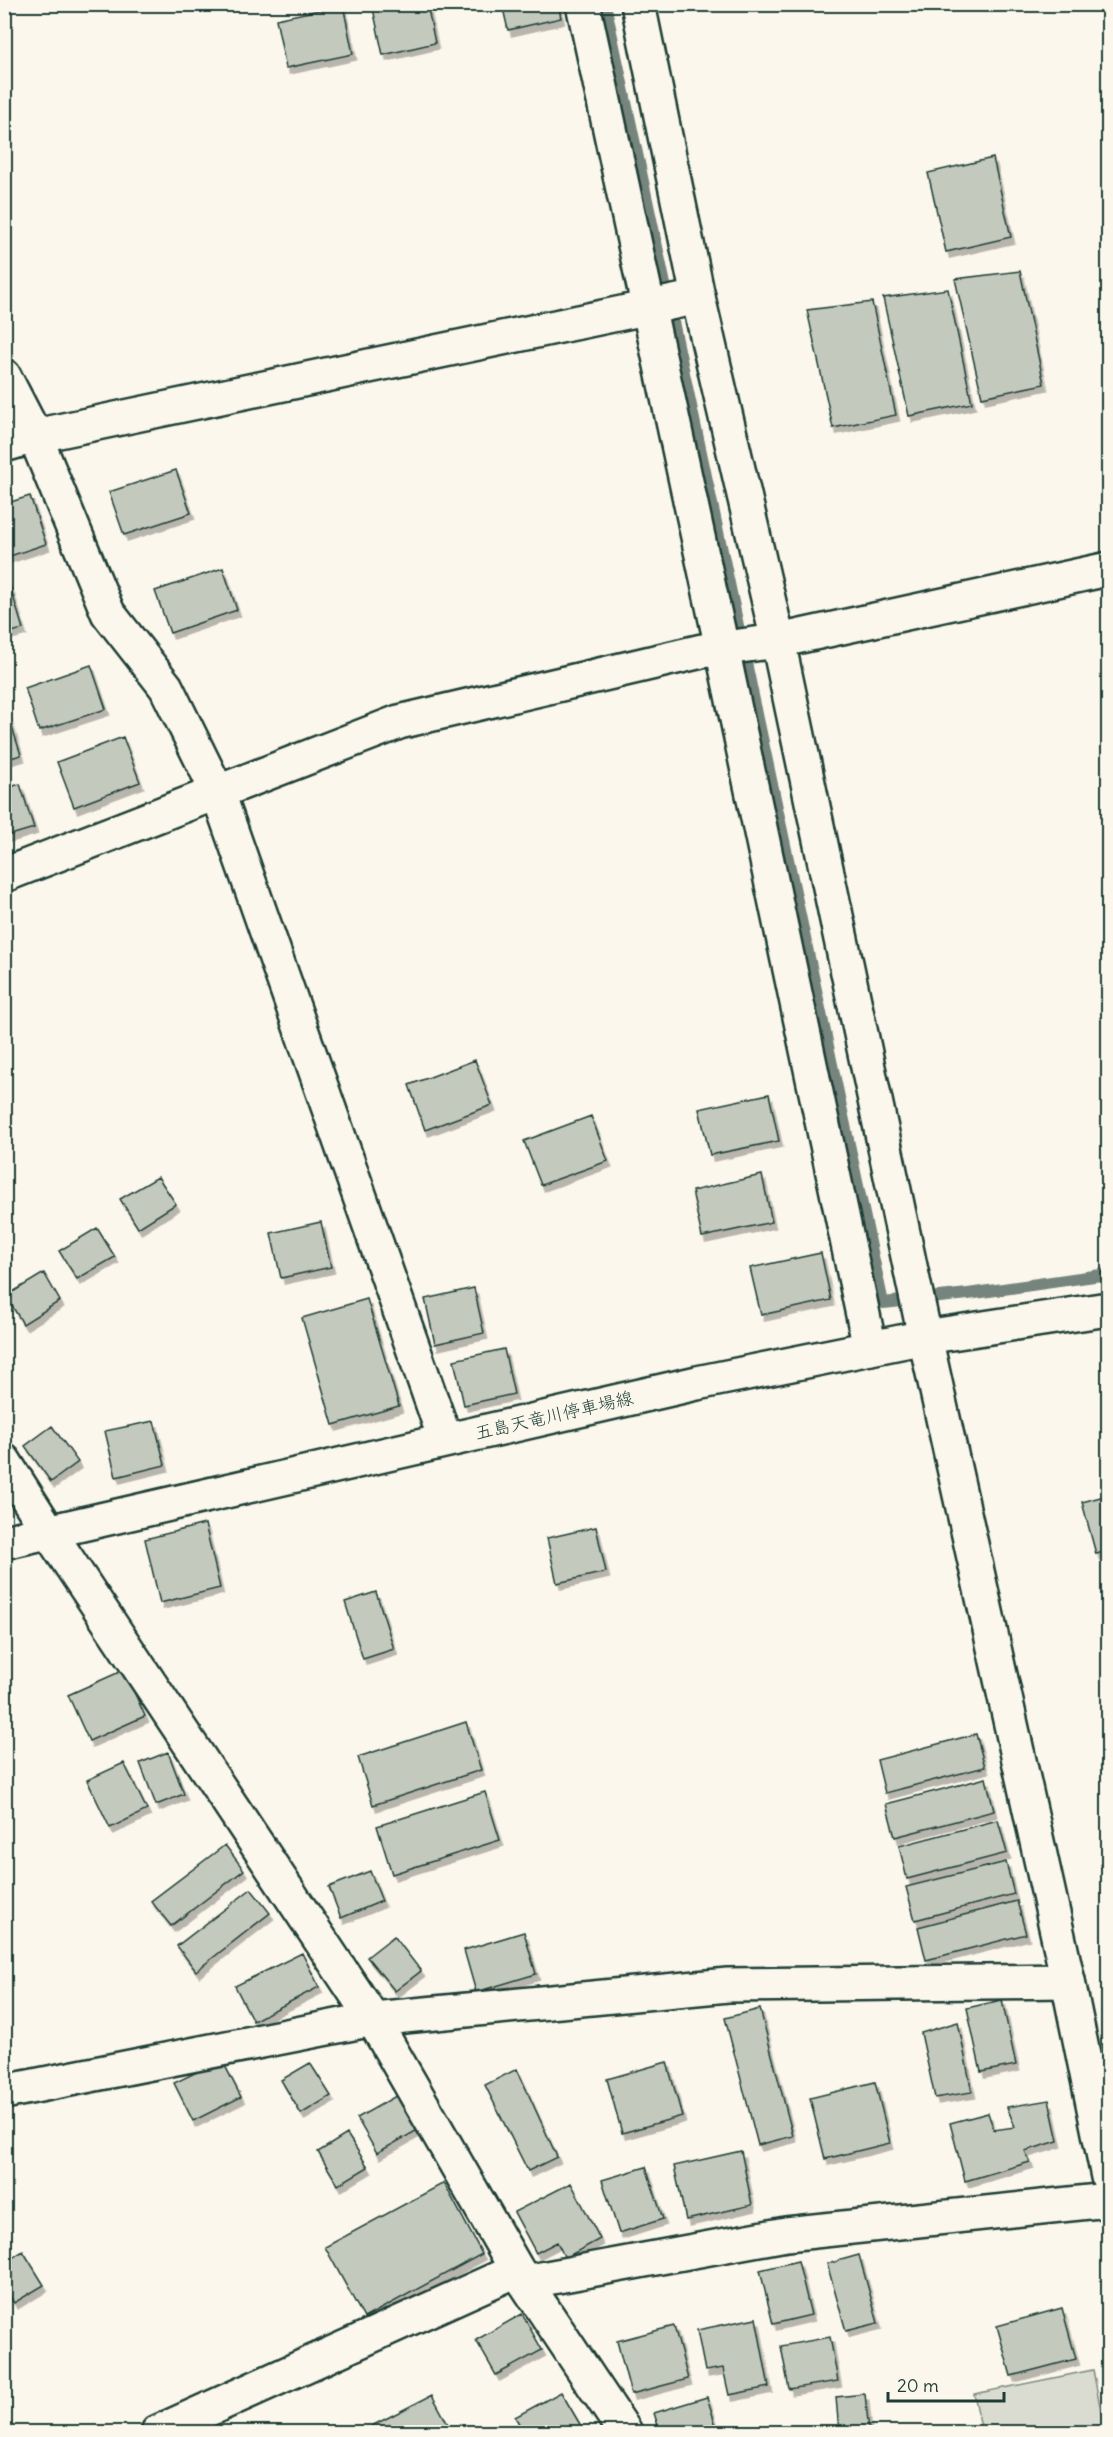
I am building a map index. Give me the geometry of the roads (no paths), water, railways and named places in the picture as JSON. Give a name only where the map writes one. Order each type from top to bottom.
[{"type":"street","points":[[584,4],[870,1348]]},
{"type":"street","points":[[638,4],[698,297],[778,641],[925,1337],[1068,1981],[1100,2102],[1108,2177]]},
{"type":"street","points":[[20,441],[698,297]]},
{"type":"street","points":[[4,376],[20,441],[108,613],[166,687],[218,793],[445,1439]]},
{"type":"street","points":[[4,875],[399,722],[702,651],[778,641],[1108,569]]},
{"type":"street","name":"五島天竜川停車場線","points":[[4,1542],[697,1383],[925,1337],[1108,1309]]},
{"type":"street","points":[[4,1461],[373,2019],[521,2276],[625,2433]]},
{"type":"street","points":[[4,2092],[373,2019],[728,1985],[1068,1981]]},
{"type":"street","points":[[158,2433],[521,2276],[786,2234],[1108,2200]]},
{"type":"waterway","points":[[605,4],[883,1303],[968,1294],[1108,1274]]}]
